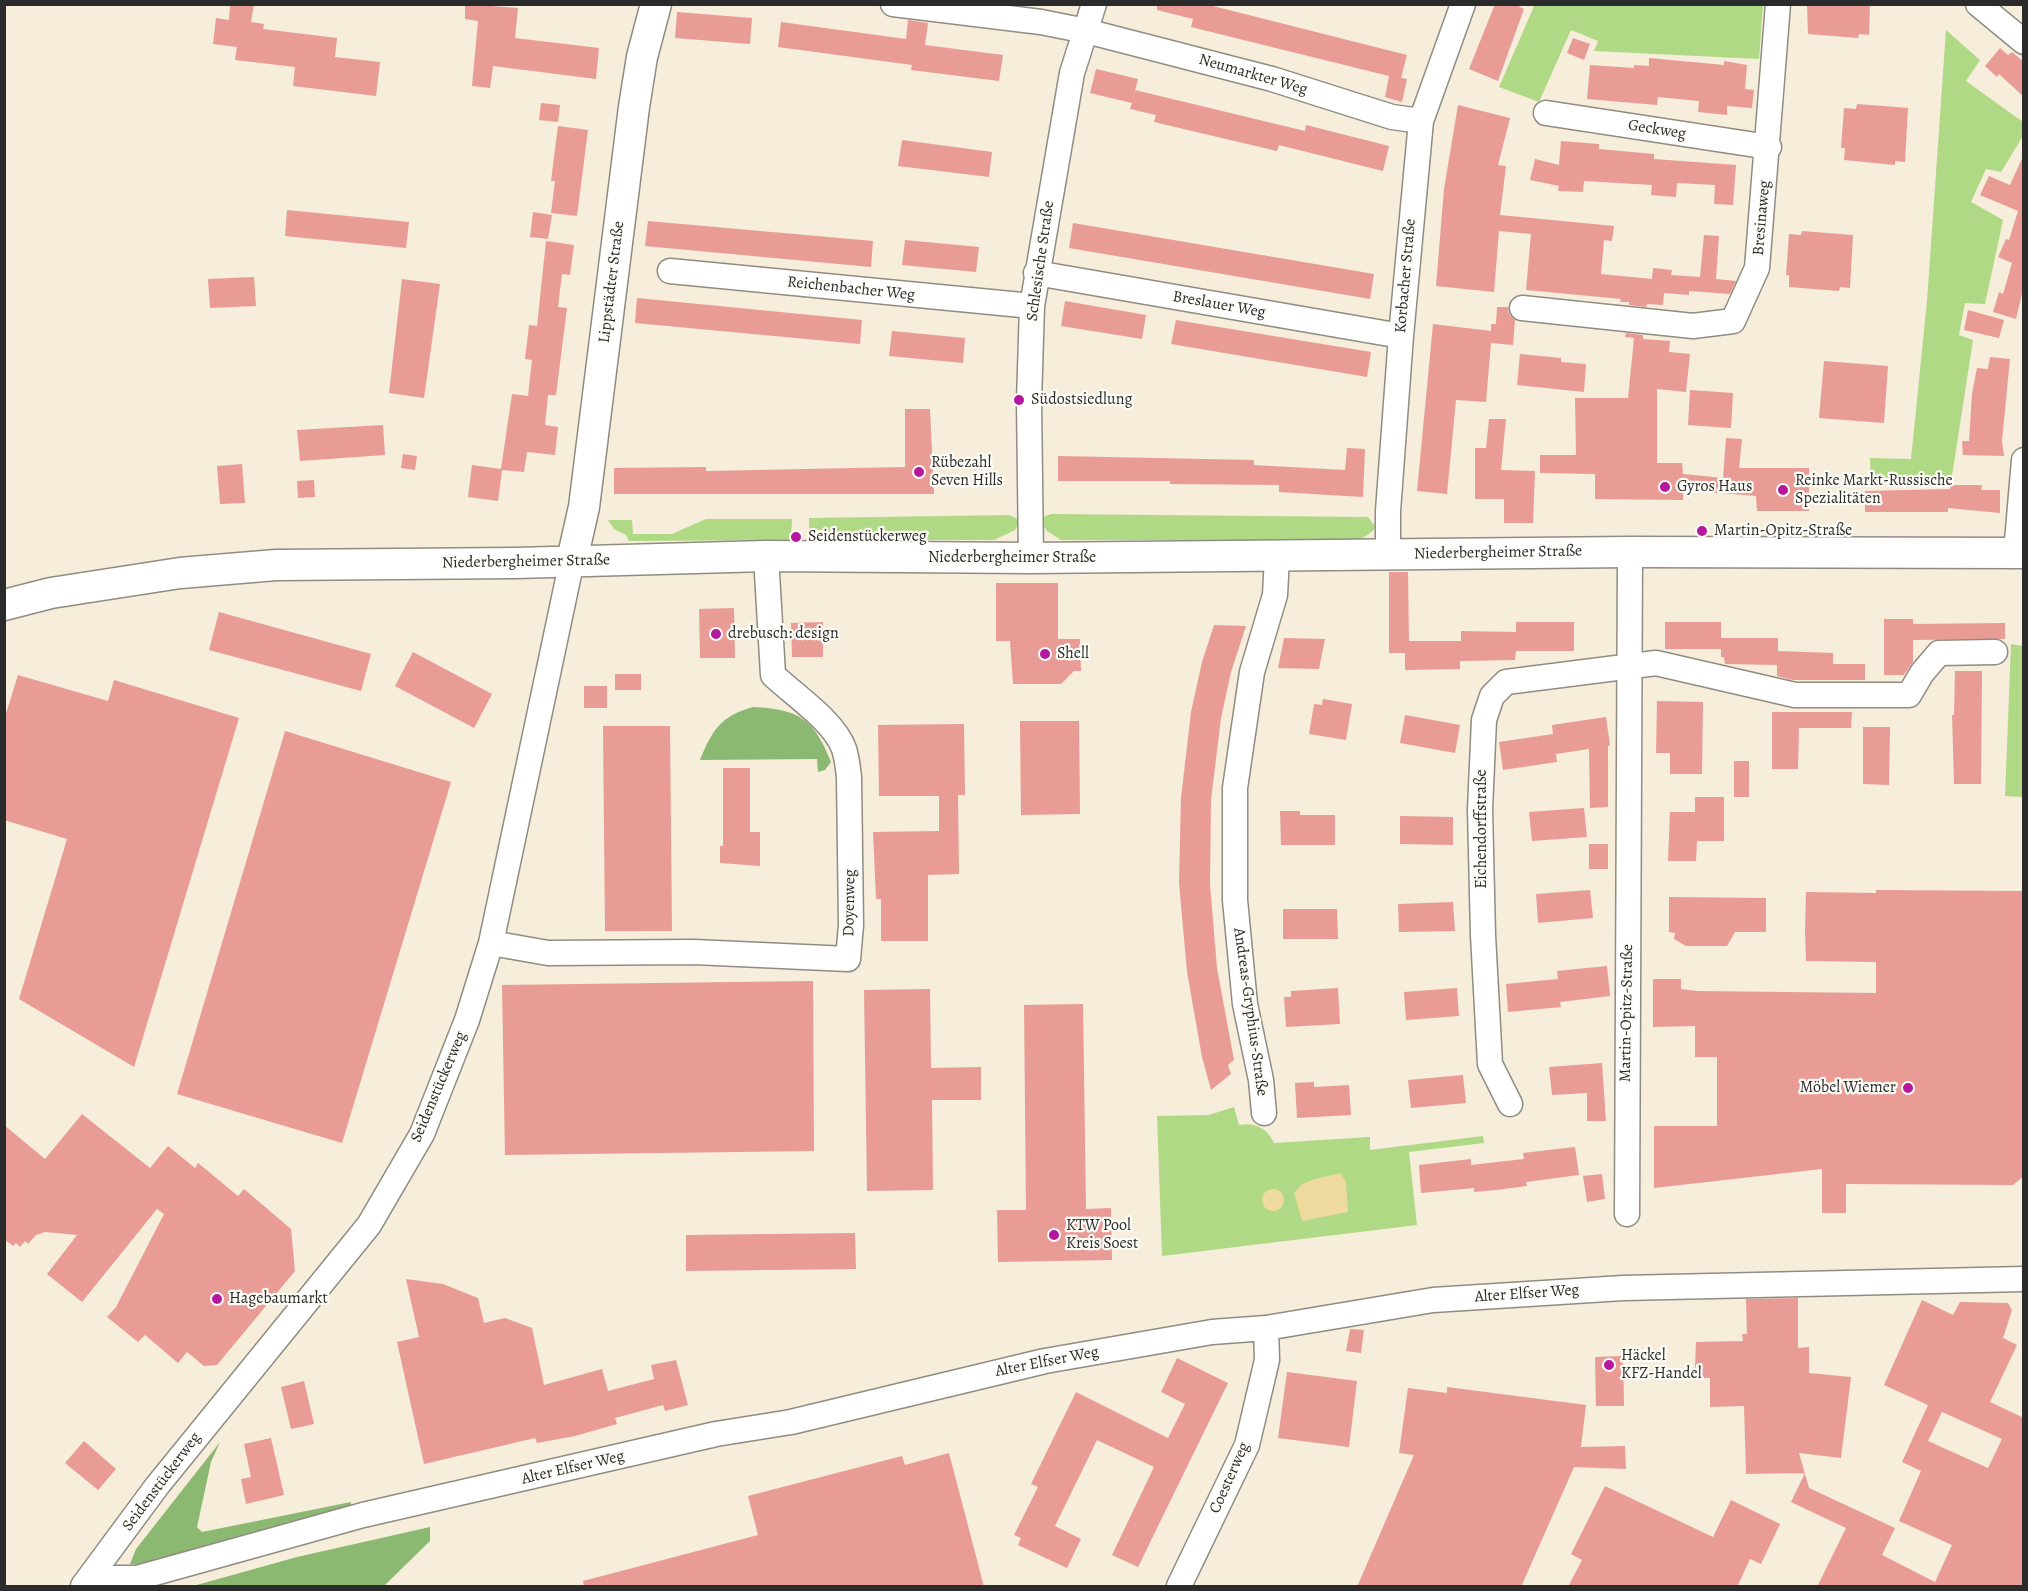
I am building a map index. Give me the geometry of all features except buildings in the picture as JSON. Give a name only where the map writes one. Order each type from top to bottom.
[{"type":"main road","name":"Lippstädter Straße","points":[[572,560],[584,507],[634,107],[652,5]]},
{"type":"main road","name":"Niederbergheimer Straße","points":[[4,605],[51,594],[180,573],[276,565],[516,563],[766,556],[1030,558],[1630,552],[2020,553]]},
{"type":"street","name":"Neumarkter Weg","points":[[893,4],[1041,22],[1086,31],[1272,79],[1392,117],[1421,121]]},
{"type":"street","name":"Schlesische Straße","points":[[1030,558],[1029,401],[1032,306],[1072,73],[1094,4]]},
{"type":"street","name":"Korbacher Straße","points":[[1388,554],[1388,511],[1401,336],[1421,121],[1463,4]]},
{"type":"street","name":"Bresinaweg","points":[[1522,308],[1693,326],[1734,321],[1757,268],[1778,4]]},
{"type":"street","points":[[1978,4],[2024,42]]},
{"type":"street","name":"Geckweg","points":[[1546,113],[1768,147]]},
{"type":"street","name":"Reichenbacher Weg","points":[[670,271],[1032,306]]},
{"type":"street","name":"Breslauer Weg","points":[[1036,273],[1401,336]]},
{"type":"street","points":[[2020,553],[2024,460]]},
{"type":"street","name":"Martin-Opitz-Straße","points":[[1627,1214],[1630,552]]},
{"type":"street","name":"Doyenweg","points":[[491,943],[548,953],[693,952],[848,959],[850,902],[847,761],[839,739],[816,713],[773,675],[766,556]]},
{"type":"street","name":"Andreas-Gryphius-Straße","points":[[1263,1113],[1261,1080],[1245,1004],[1235,900],[1235,788],[1252,672],[1275,595],[1277,557]]},
{"type":"street","name":"Seidenstückerweg","points":[[87,1582],[186,1449],[369,1225],[422,1134],[467,1020],[491,943],[572,560]]},
{"type":"street","points":[[1631,667],[1656,663],[1795,695],[1909,695],[1922,673],[1939,653],[1995,652]]},
{"type":"street","name":"Eichendorffstraße","points":[[1510,1104],[1490,1065],[1483,935],[1480,809],[1484,720],[1492,696],[1506,682],[1631,667]]},
{"type":"street","name":"Alter Elfser Weg","points":[[87,1582],[137,1578],[363,1515],[716,1434],[790,1422],[1045,1361],[1212,1332],[1266,1328],[1433,1300],[1588,1290],[2024,1279]]},
{"type":"street","name":"Coesterweg","points":[[1179,1587],[1247,1445],[1267,1360],[1266,1328]]},
{"type":"green space","points":[[1535,4],[1763,5],[1759,59],[1594,51],[1598,41],[1571,30],[1539,102],[1499,87]]},
{"type":"green space","points":[[1946,30],[1980,60],[1966,81],[2023,122],[2023,136],[2001,172],[1986,169],[1971,202],[2003,220],[1985,304],[1965,303],[1959,335],[1973,340],[1952,476],[1871,483],[1870,458],[1911,459],[1927,301]]},
{"type":"green space","points":[[1051,514],[1368,517],[1375,526],[1374,530],[1360,540],[1061,540],[1047,531],[1042,524],[1043,517]]},
{"type":"green space","points":[[1009,515],[1016,518],[1019,523],[1015,530],[994,540],[827,540],[827,530],[809,530],[809,518]]},
{"type":"green space","points":[[706,519],[792,519],[791,540],[629,541],[626,535],[614,529],[608,520],[632,520],[633,534],[672,534]]},
{"type":"green space","points":[[2011,644],[2023,646],[2023,797],[2005,796]]},
{"type":"green space","points":[[753,707],[782,710],[803,719],[811,726],[825,747],[831,762],[825,770],[818,772],[817,759],[700,760],[713,733],[725,720]]},
{"type":"green space","points":[[1234,1107],[1239,1125],[1250,1124],[1260,1127],[1268,1133],[1274,1143],[1370,1137],[1370,1150],[1483,1136],[1484,1143],[1409,1152],[1417,1225],[1162,1256],[1157,1116],[1209,1115]]},
{"type":"green space","points":[[220,1442],[211,1462],[197,1527],[202,1532],[351,1502],[350,1510],[146,1565],[130,1564],[136,1549]]},
{"type":"green space","points":[[430,1527],[430,1541],[384,1586],[193,1586],[297,1557]]},
{"type":"sand","points":[[1341,1173],[1346,1182],[1348,1212],[1302,1221],[1294,1193],[1301,1185],[1314,1179]]},
{"type":"sand","points":[[1273,1189],[1281,1192],[1284,1200],[1281,1208],[1273,1211],[1265,1208],[1262,1200],[1265,1192]]},
{"type":"place","name":"Südostsiedlung","points":[[1019,400]]},
{"type":"place","name":"Rübezahl Seven Hills","points":[[919,472]]},
{"type":"place","name":"Gyros Haus","points":[[1665,487]]},
{"type":"place","name":"Reinke Markt-Russische Spezialitäten","points":[[1783,490]]},
{"type":"place","name":"Martin-Opitz-Straße","points":[[1702,531]]},
{"type":"place","name":"Seidenstückerweg","points":[[796,537]]},
{"type":"place","name":"drebusch: design","points":[[716,634]]},
{"type":"place","name":"Shell","points":[[1045,654]]},
{"type":"place","name":"Möbel Wiemer","points":[[1908,1088]]},
{"type":"place","name":"KTW Pool Kreis Soest","points":[[1054,1235]]},
{"type":"place","name":"Hagebaumarkt","points":[[217,1299]]},
{"type":"place","name":"Häckel KFZ-Handel","points":[[1609,1365]]}]
